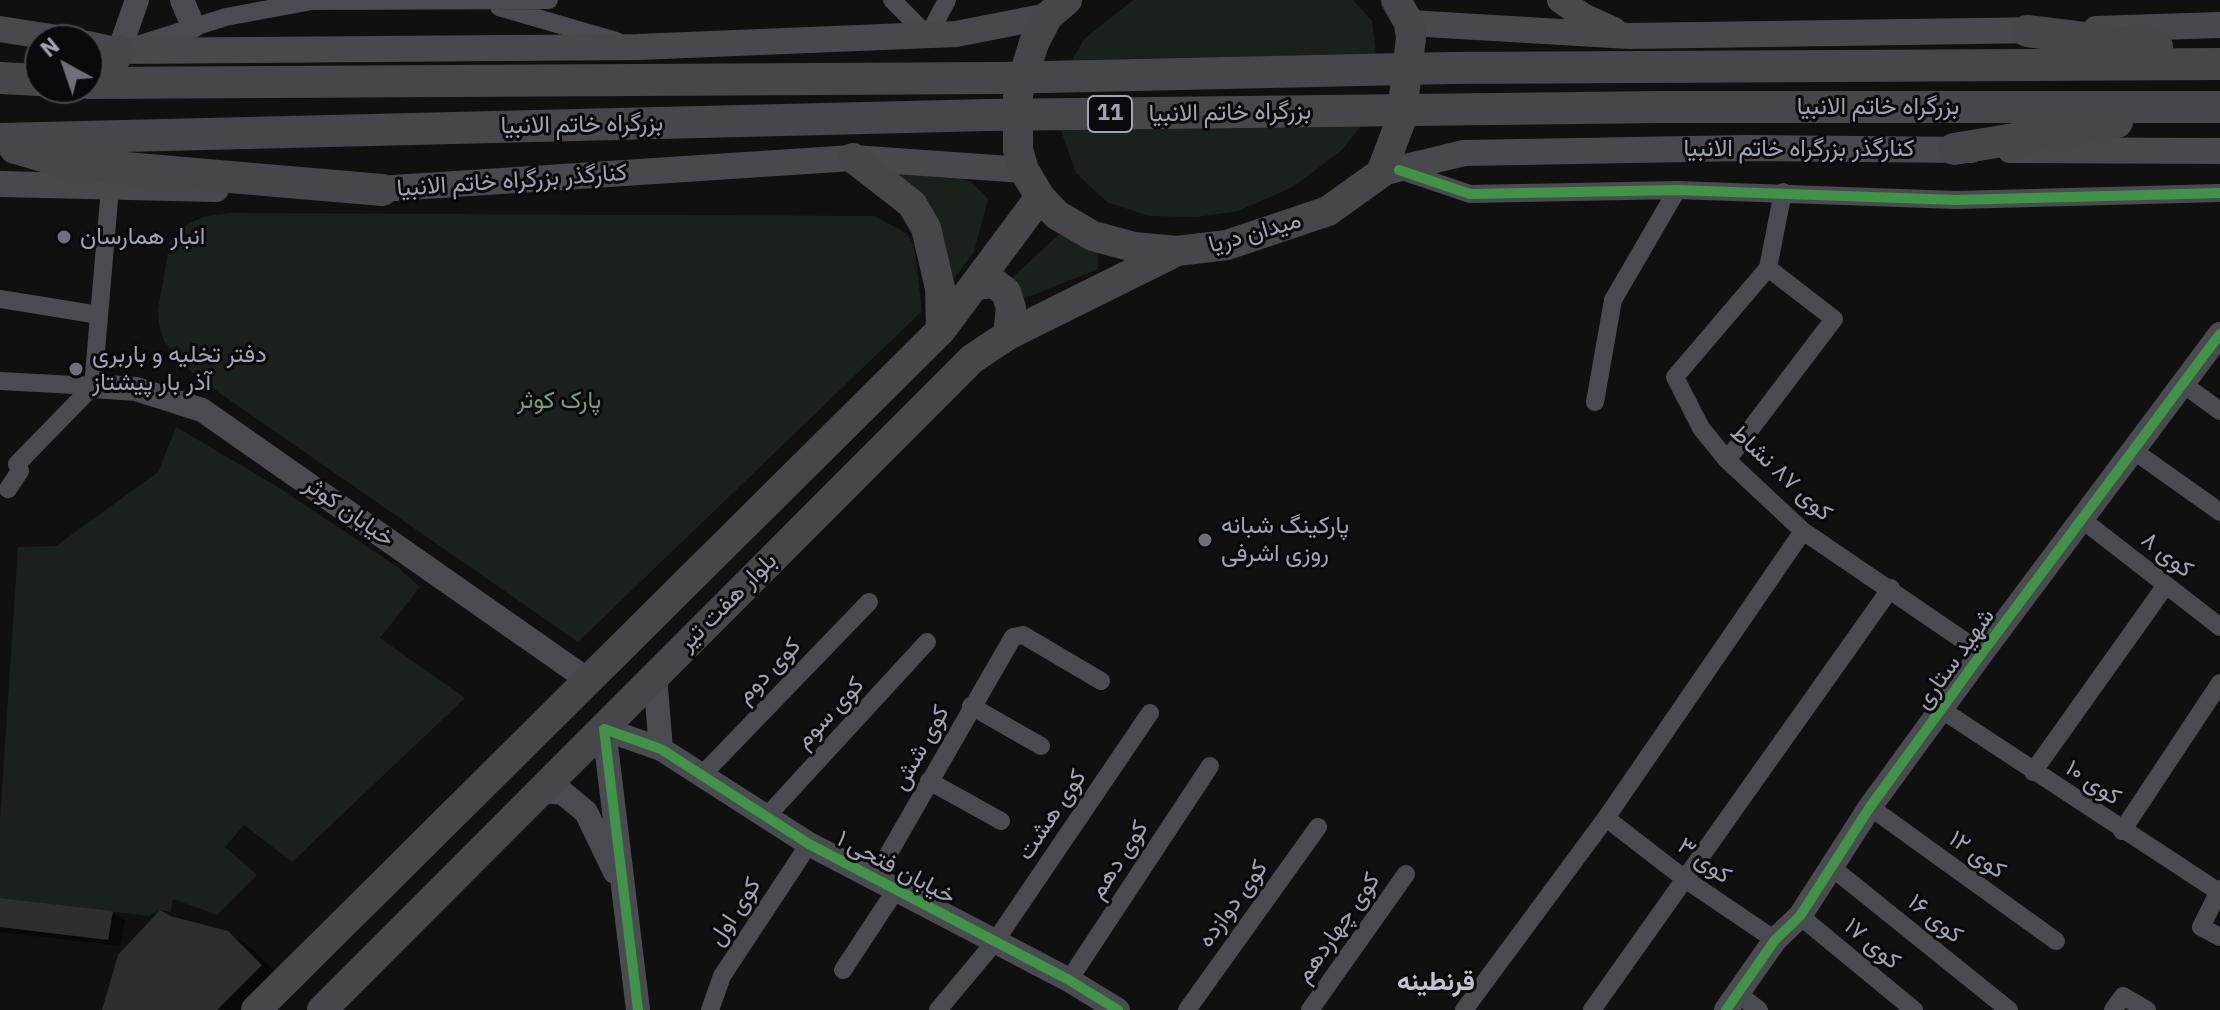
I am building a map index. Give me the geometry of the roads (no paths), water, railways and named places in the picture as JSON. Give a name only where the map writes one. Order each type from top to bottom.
[{"type":"highway","points":[[2027,31],[2220,55]]},
{"type":"highway","points":[[104,69],[119,51]]},
{"type":"highway","name":"بزرگراه خاتم الانبیا","points":[[104,83],[984,79],[1466,68],[2220,64]]},
{"type":"highway","points":[[0,78],[24,79]]},
{"type":"highway","name":"بزرگراه خاتم الانبیا","points":[[0,142],[988,115],[1663,107],[2212,107]]},
{"type":"highway","points":[[1954,149],[2212,107]]},
{"type":"highway","points":[[0,142],[67,163],[382,190]]},
{"type":"main road","points":[[1560,0],[1583,16],[1629,36]]},
{"type":"main road","points":[[104,48],[119,51],[638,47],[928,36],[1058,8]]},
{"type":"main road","points":[[1021,159],[1018,94],[1034,43],[1058,8]]},
{"type":"main road","points":[[1390,171],[1401,120],[1405,20],[1629,36],[2027,31],[2220,25]]},
{"type":"main road","name":"کنارگذر بزرگراه خاتم الانبیا","points":[[1390,171],[1464,153],[1746,148],[2220,151]]},
{"type":"main road","points":[[853,158],[904,196],[926,228],[940,288],[941,330]]},
{"type":"main road","name":"کنارگذر بزرگراه خاتم الانبیا","points":[[0,184],[382,190],[853,158],[1021,159]]},
{"type":"main road","name":"میدان دریا","points":[[1021,159],[1040,197],[1057,215],[1093,236],[1134,247],[1177,251],[1227,245],[1328,211],[1390,171]]},
{"type":"main road","name":"بلوار هفت تیر","points":[[256,1010],[941,330],[1040,197]]},
{"type":"main road","name":"بلوار هفت تیر","points":[[322,1010],[972,359],[1008,335],[1177,251]]},
{"type":"main road","points":[[976,285],[994,283],[1006,292],[1011,308],[1008,335]]},
{"type":"main road","points":[[399,868],[431,899]]},
{"type":"street","points":[[119,51],[137,0]]},
{"type":"street","points":[[182,0],[193,26]]},
{"type":"street","points":[[119,51],[193,26],[312,0],[549,0]]},
{"type":"street","points":[[892,0],[928,36],[947,0]]},
{"type":"street","points":[[476,1],[638,47]]},
{"type":"street","points":[[1390,171],[1470,194],[1677,190],[1956,200],[2220,193]]},
{"type":"street","points":[[8,489],[20,471],[8,464],[93,386],[110,188]]},
{"type":"street","points":[[1595,402],[1599,362],[1613,300],[1677,190]]},
{"type":"street","name":"کوی ۸۷ نشاط","points":[[1783,192],[1768,268],[1675,377],[1701,428],[1727,460],[1803,531],[1891,588],[1982,653]]},
{"type":"street","points":[[1727,460],[1834,319],[1768,268]]},
{"type":"street","points":[[0,299],[99,315]]},
{"type":"street","name":"شهید ستاری","points":[[1732,1002],[1775,940],[1800,916],[1870,807],[2220,334]]},
{"type":"street","points":[[0,381],[93,386]]},
{"type":"street","points":[[2183,384],[2220,411]]},
{"type":"street","name":"خیابان کوثر","points":[[93,386],[136,389],[202,410],[588,680]]},
{"type":"street","points":[[2134,451],[2220,512]]},
{"type":"street","name":"کوی ۸","points":[[2084,521],[2220,627]]},
{"type":"street","points":[[1464,1010],[1606,818],[1803,531]]},
{"type":"street","points":[[2033,772],[2166,585]]},
{"type":"street","points":[[1592,1010],[1891,588]]},
{"type":"street","name":"کوی دوم","points":[[703,774],[869,602]]},
{"type":"street","name":"کوی شش","points":[[884,885],[929,781],[1010,642],[1023,635],[1101,681]]},
{"type":"street","name":"کوی سوم","points":[[767,816],[927,642]]},
{"type":"street","points":[[655,676],[661,749]]},
{"type":"street","points":[[2122,831],[2220,683]]},
{"type":"street","points":[[971,706],[1041,746]]},
{"type":"street","name":"کوی ۱۰","points":[[1942,710],[2122,831],[2219,891]]},
{"type":"street","name":"کوی هشت","points":[[938,1010],[994,943],[1150,713]]},
{"type":"street","points":[[604,729],[638,1010]]},
{"type":"street","name":"خیابان فتحی ۱","points":[[604,729],[661,749],[809,844],[1069,980],[1118,1010]]},
{"type":"street","name":"کوی دهم","points":[[1069,980],[1210,766]]},
{"type":"street","points":[[929,781],[1001,821]]},
{"type":"street","points":[[520,810],[545,791],[563,793],[586,812],[625,892]]},
{"type":"street","name":"کوی ۱۲","points":[[1870,807],[2056,941]]},
{"type":"street","name":"کوی ۳","points":[[1606,818],[1685,879],[1775,940]]},
{"type":"street","name":"کوی دوازده","points":[[1187,1010],[1318,827]]},
{"type":"street","name":"کوی اول","points":[[710,1010],[722,976],[809,844]]},
{"type":"street","name":"کوی ۱۶","points":[[1830,866],[2009,1010]]},
{"type":"street","name":"کوی چهاردهم","points":[[1310,1010],[1406,874]]},
{"type":"street","points":[[843,970],[884,885]]},
{"type":"street","points":[[2219,891],[2201,927],[2220,937]]},
{"type":"street","name":"کوی ۱۷","points":[[1800,916],[1914,1010]]},
{"type":"street","points":[[1732,1002],[1759,1010]]},
{"type":"street","points":[[2118,1003],[2147,1010]]},
{"type":"place","name":"انبار همارسان","points":[[64,237]]},
{"type":"place","name":"دفتر تخلیه و باربری آذر بار پیشتاز","points":[[76,369]]},
{"type":"place","name":"پارکینگ شبانه روزی اشرفی","points":[[1205,540]]},
{"type":"district","name":"قرنطینه","points":[[1436,982]]},
{"type":"park label","name":"پارک کوثر","points":[[559,401]]}]
